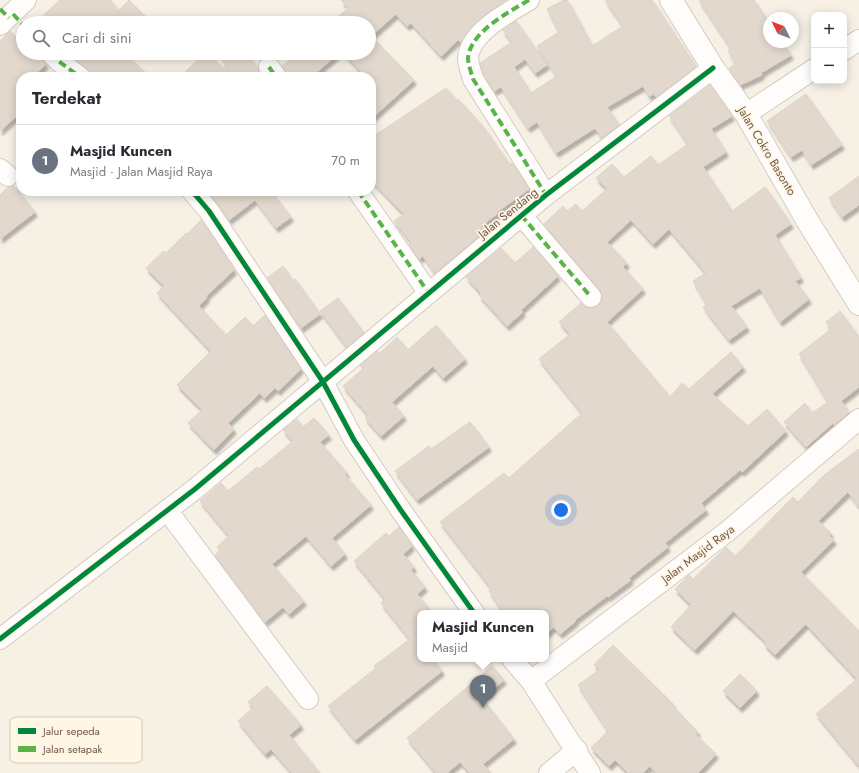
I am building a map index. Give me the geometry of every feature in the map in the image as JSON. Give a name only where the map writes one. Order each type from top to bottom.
[{"type":"street","points":[[9,18],[26,0]]},
{"type":"street","points":[[529,0],[494,22],[477,37],[471,46],[468,58],[473,79],[546,195]]},
{"type":"street","name":"Jalan Cokro Basonto","points":[[671,0],[713,68],[746,114],[807,220],[859,304]]},
{"type":"street","points":[[847,48],[859,40]]},
{"type":"street","points":[[58,60],[73,72]]},
{"type":"street","name":"Jalan Sendang","points":[[0,639],[195,489],[521,215],[713,68]]},
{"type":"street","points":[[746,114],[811,72]]},
{"type":"street","points":[[196,196],[209,211],[323,382],[354,440],[400,509],[472,610]]},
{"type":"street","points":[[361,196],[428,292]]},
{"type":"street","points":[[521,215],[592,297]]},
{"type":"street","name":"Jalan Masjid Raya","points":[[530,680],[728,531],[859,419]]},
{"type":"street","points":[[167,510],[308,699]]},
{"type":"street","points":[[515,662],[530,680],[577,750],[590,773]]},
{"type":"street","points":[[549,773],[577,750]]},
{"type":"building","points":[[60,0],[110,0],[119,10],[129,0],[145,16],[43,16]]},
{"type":"building","points":[[341,0],[506,0],[484,15],[467,32],[461,42],[458,40],[441,56],[411,23],[407,26],[396,14],[376,32],[376,16],[339,16],[348,8]]},
{"type":"building","points":[[564,0],[567,0],[592,46],[623,26],[605,0],[652,0],[696,67],[656,97],[654,94],[649,96],[643,86],[607,107],[619,125],[602,138],[595,128],[556,153],[537,122],[528,128],[501,87],[494,91],[484,74],[480,63],[512,42],[503,30],[516,21],[547,65],[535,73],[525,59],[514,67],[531,93],[557,76],[537,46],[559,32],[547,9]]},
{"type":"building","points":[[699,0],[754,0],[763,14],[763,48],[786,48],[791,55],[761,73],[762,75],[740,85],[729,68],[735,64],[728,50],[731,48]]},
{"type":"building","points":[[10,31],[16,37],[16,60],[43,60],[46,64],[38,72],[16,72],[16,117],[0,131],[0,41]]},
{"type":"building","points":[[376,41],[414,80],[376,114],[376,72],[361,72],[350,60],[376,60]]},
{"type":"building","points":[[76,60],[132,60],[145,72],[90,72]]},
{"type":"building","points":[[197,60],[215,60],[227,72],[185,72]]},
{"type":"building","points":[[252,60],[260,72],[230,72],[222,61]]},
{"type":"building","points":[[289,60],[331,60],[317,72],[285,72],[282,66]]},
{"type":"building","points":[[710,85],[732,116],[711,129],[726,152],[703,167],[732,211],[765,187],[791,224],[775,235],[801,278],[795,281],[809,299],[780,322],[760,288],[731,306],[747,327],[729,340],[703,307],[707,304],[693,281],[706,273],[669,229],[653,244],[631,220],[607,242],[627,263],[623,267],[643,289],[607,322],[670,397],[682,383],[689,389],[731,352],[743,367],[712,394],[748,426],[767,409],[786,431],[742,472],[740,470],[701,503],[706,510],[665,543],[668,547],[629,578],[631,580],[575,620],[576,621],[560,634],[554,627],[549,631],[549,610],[502,610],[489,591],[492,589],[440,522],[504,473],[509,478],[582,413],[539,359],[570,334],[559,322],[581,303],[588,308],[598,306],[602,300],[602,295],[600,290],[544,224],[563,206],[567,211],[576,204],[582,211],[607,189],[596,178],[612,164],[624,177],[651,156],[658,165],[688,144],[669,116]]},
{"type":"building","points":[[446,88],[482,125],[510,165],[512,163],[529,189],[497,212],[498,213],[481,226],[485,231],[435,273],[423,256],[419,259],[409,244],[411,242],[394,221],[404,214],[376,185],[376,135]]},
{"type":"building","points":[[806,94],[842,145],[811,165],[802,150],[791,157],[767,121]]},
{"type":"building","points":[[859,176],[859,205],[842,217],[829,198]]},
{"type":"building","points":[[14,186],[16,188],[16,196],[22,196],[35,212],[0,239],[0,195],[8,187]]},
{"type":"building","points":[[211,196],[275,196],[291,217],[276,228],[255,200],[229,220]]},
{"type":"building","points":[[201,220],[234,270],[206,296],[207,298],[199,306],[226,335],[245,317],[253,326],[265,315],[301,369],[278,391],[275,388],[264,398],[260,393],[228,423],[234,429],[214,450],[188,423],[202,410],[177,385],[211,351],[157,293],[164,286],[146,268],[164,251],[166,253]]},
{"type":"building","points":[[533,247],[558,276],[521,310],[523,312],[507,326],[479,295],[481,293],[466,277],[501,248],[515,263]]},
{"type":"building","points":[[283,266],[293,281],[295,279],[320,314],[301,328],[267,278]]},
{"type":"building","points":[[338,298],[364,333],[347,347],[320,311]]},
{"type":"building","points":[[840,311],[859,337],[859,387],[841,401],[849,412],[834,425],[833,423],[806,447],[784,422],[805,403],[812,413],[828,402],[799,354],[831,329],[826,322]]},
{"type":"building","points":[[436,325],[465,359],[443,378],[433,366],[392,402],[404,416],[381,436],[365,418],[368,415],[343,386],[363,369],[360,365],[377,351],[379,354],[397,337],[408,350]]},
{"type":"building","points":[[314,418],[329,435],[320,442],[347,473],[345,475],[371,505],[332,538],[345,554],[331,566],[306,536],[272,564],[304,601],[289,614],[283,607],[265,622],[215,555],[220,551],[217,547],[229,536],[200,501],[221,483],[228,491],[257,467],[259,469],[293,441],[283,430],[297,419],[303,427]]},
{"type":"building","points":[[470,422],[489,447],[417,500],[395,471],[429,446],[431,449]]},
{"type":"building","points":[[859,449],[859,507],[848,492],[818,521],[831,533],[829,535],[834,540],[801,572],[859,631],[859,766],[816,714],[857,679],[806,624],[775,655],[764,644],[766,642],[733,611],[695,650],[671,627],[691,605],[675,589],[689,575],[693,579],[726,547],[735,556],[793,497],[798,502],[824,475]]},
{"type":"building","points":[[399,527],[412,546],[403,554],[414,567],[411,570],[425,587],[417,594],[430,610],[417,610],[417,662],[435,662],[442,671],[355,740],[328,706],[376,668],[374,666],[410,639],[381,603],[385,599],[354,561],[386,533],[389,536]]},
{"type":"building","points":[[613,645],[673,704],[672,705],[680,714],[698,732],[695,734],[716,754],[698,773],[656,773],[650,766],[643,773],[628,773],[615,760],[609,766],[591,748],[608,731],[578,685],[599,670],[594,665]]},
{"type":"building","points":[[492,666],[504,680],[482,698],[514,739],[483,764],[491,773],[470,773],[460,762],[447,773],[436,773],[407,738]]},
{"type":"building","points":[[740,674],[757,691],[740,708],[723,691]]},
{"type":"building","points":[[267,686],[301,725],[289,735],[320,773],[292,773],[271,749],[265,754],[238,721],[253,708],[248,702]]},
{"type":"marked path","points":[[529,0],[501,17],[483,31],[470,49],[468,60],[473,79],[546,195]]},
{"type":"marked path","points":[[0,9],[9,18]]},
{"type":"marked path","points":[[13,14],[16,17]]},
{"type":"marked path","points":[[58,60],[73,72]]},
{"type":"marked path","points":[[269,67],[272,72]]},
{"type":"marked path","points":[[361,196],[428,292]]},
{"type":"marked path","points":[[521,215],[591,297]]},
{"type":"cycle path","points":[[0,639],[195,489],[546,195],[713,68]]},
{"type":"cycle path","points":[[196,196],[209,211],[323,382],[354,440],[400,509],[472,610]]},
{"type":"place","name":"Masjid Kuncen","points":[[483,708]]}]
